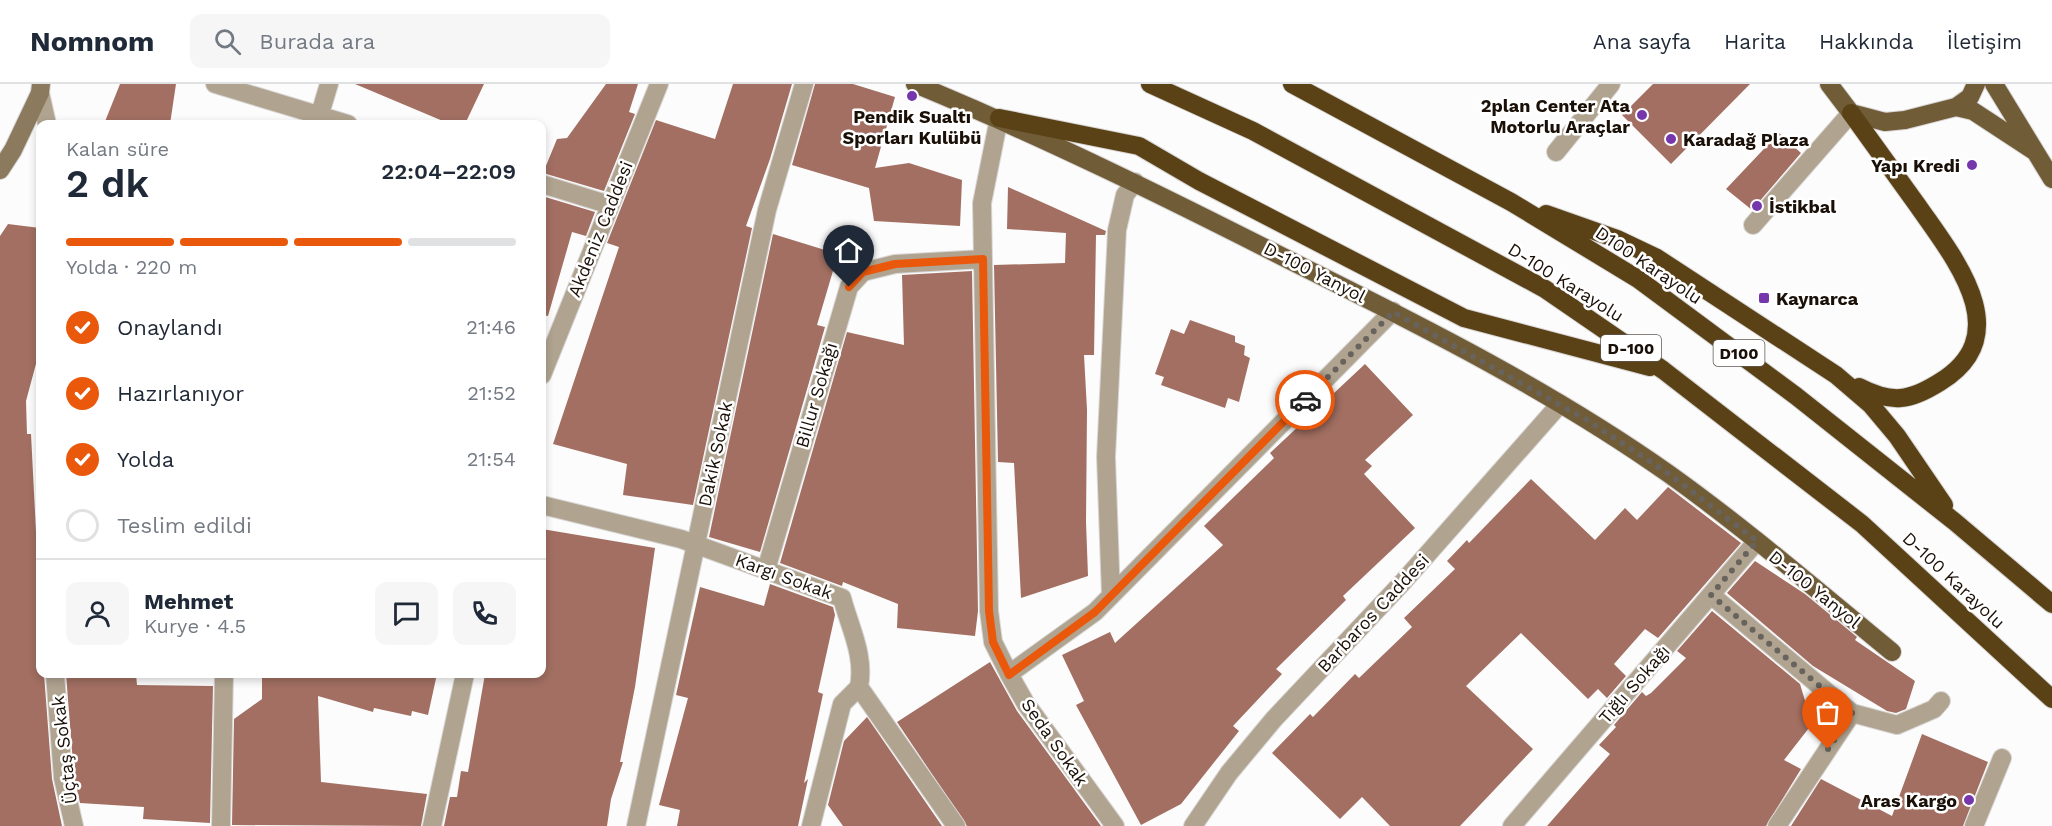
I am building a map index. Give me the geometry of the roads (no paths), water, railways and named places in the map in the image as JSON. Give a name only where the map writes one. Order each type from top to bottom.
[{"type":"highway","name":"D-100 Karayolu","points":[[1150,84],[1253,131],[1545,289],[1663,370],[1862,524],[2052,699]]},
{"type":"highway","name":"D100 Karayolu","points":[[1292,84],[1511,202],[1638,279],[1796,396],[1955,522]]},
{"type":"highway","points":[[1511,202],[1617,238],[1657,258],[1836,375],[1876,396],[1894,399],[1911,397],[1950,376],[1968,359],[1975,344],[1978,325],[1966,278],[1851,113]]},
{"type":"highway","points":[[999,118],[1139,146],[1199,181],[1464,318],[1663,370]]},
{"type":"highway","points":[[1836,375],[1871,405],[1898,436],[1955,522],[2052,604]]},
{"type":"main road","name":"D-100 Yanyol","points":[[915,84],[999,118],[1135,182],[1393,312],[1560,404],[1669,474],[1757,541],[1892,652]]},
{"type":"main road","points":[[1829,84],[1851,113],[1885,122],[1905,120],[1956,107],[1970,97],[1976,84]]},
{"type":"main road","points":[[1994,84],[2052,179]]},
{"type":"main road","points":[[1956,107],[1973,111],[2034,151]]},
{"type":"street","points":[[215,84],[319,120],[329,84]]},
{"type":"street","name":"Akdeniz Caddesi","points":[[546,365],[659,84]]},
{"type":"street","name":"Dakik Sokak","points":[[636,826],[767,210],[804,84]]},
{"type":"street","points":[[1556,152],[1611,84]]},
{"type":"street","points":[[40,88],[46,120]]},
{"type":"street","points":[[0,170],[13,150],[40,88]]},
{"type":"street","points":[[1754,225],[1851,113]]},
{"type":"street","name":"Seda Sokak","points":[[999,118],[982,203],[989,611],[993,642],[1026,704],[1114,826]]},
{"type":"street","points":[[1111,596],[1106,458],[1116,230],[1125,195],[1135,182]]},
{"type":"street","points":[[546,185],[610,205]]},
{"type":"street","name":"Billur Sokağı","points":[[766,570],[849,287],[863,272],[895,264],[983,259]]},
{"type":"street","points":[[1009,675],[1095,612],[1393,312]]},
{"type":"street","name":"Barbaros Caddesi","points":[[1193,826],[1229,773],[1274,719],[1402,583],[1560,404]]},
{"type":"street","name":"Kargı Sokak","points":[[546,506],[696,544],[842,598],[862,670],[859,687]]},
{"type":"street","name":"Tığlı Sokağı","points":[[1512,826],[1757,541]]},
{"type":"street","points":[[1711,595],[1852,713],[1897,725],[1934,709],[1941,701]]},
{"type":"street","name":"Üçtaş Sokak","points":[[56,678],[63,778],[74,826]]},
{"type":"street","points":[[221,826],[224,678]]},
{"type":"street","points":[[432,826],[464,678]]},
{"type":"street","points":[[811,826],[842,704],[859,687],[956,826]]},
{"type":"street","points":[[1777,826],[1852,713]]},
{"type":"street","points":[[1974,826],[2002,758]]},
{"type":"place","name":"Pendik Sualtı Sporları Kulübü","points":[[912,96]]},
{"type":"place","name":"2plan Center Ata Motorlu Araçlar","points":[[1642,115]]},
{"type":"place","name":"Karadağ Plaza","points":[[1671,139]]},
{"type":"place","name":"Yapı Kredi","points":[[1972,165]]},
{"type":"place","name":"İstikbal","points":[[1757,206]]},
{"type":"place","name":"Kaynarca","points":[[1764,298]]},
{"type":"place","name":"Aras Kargo","points":[[1969,800]]}]
